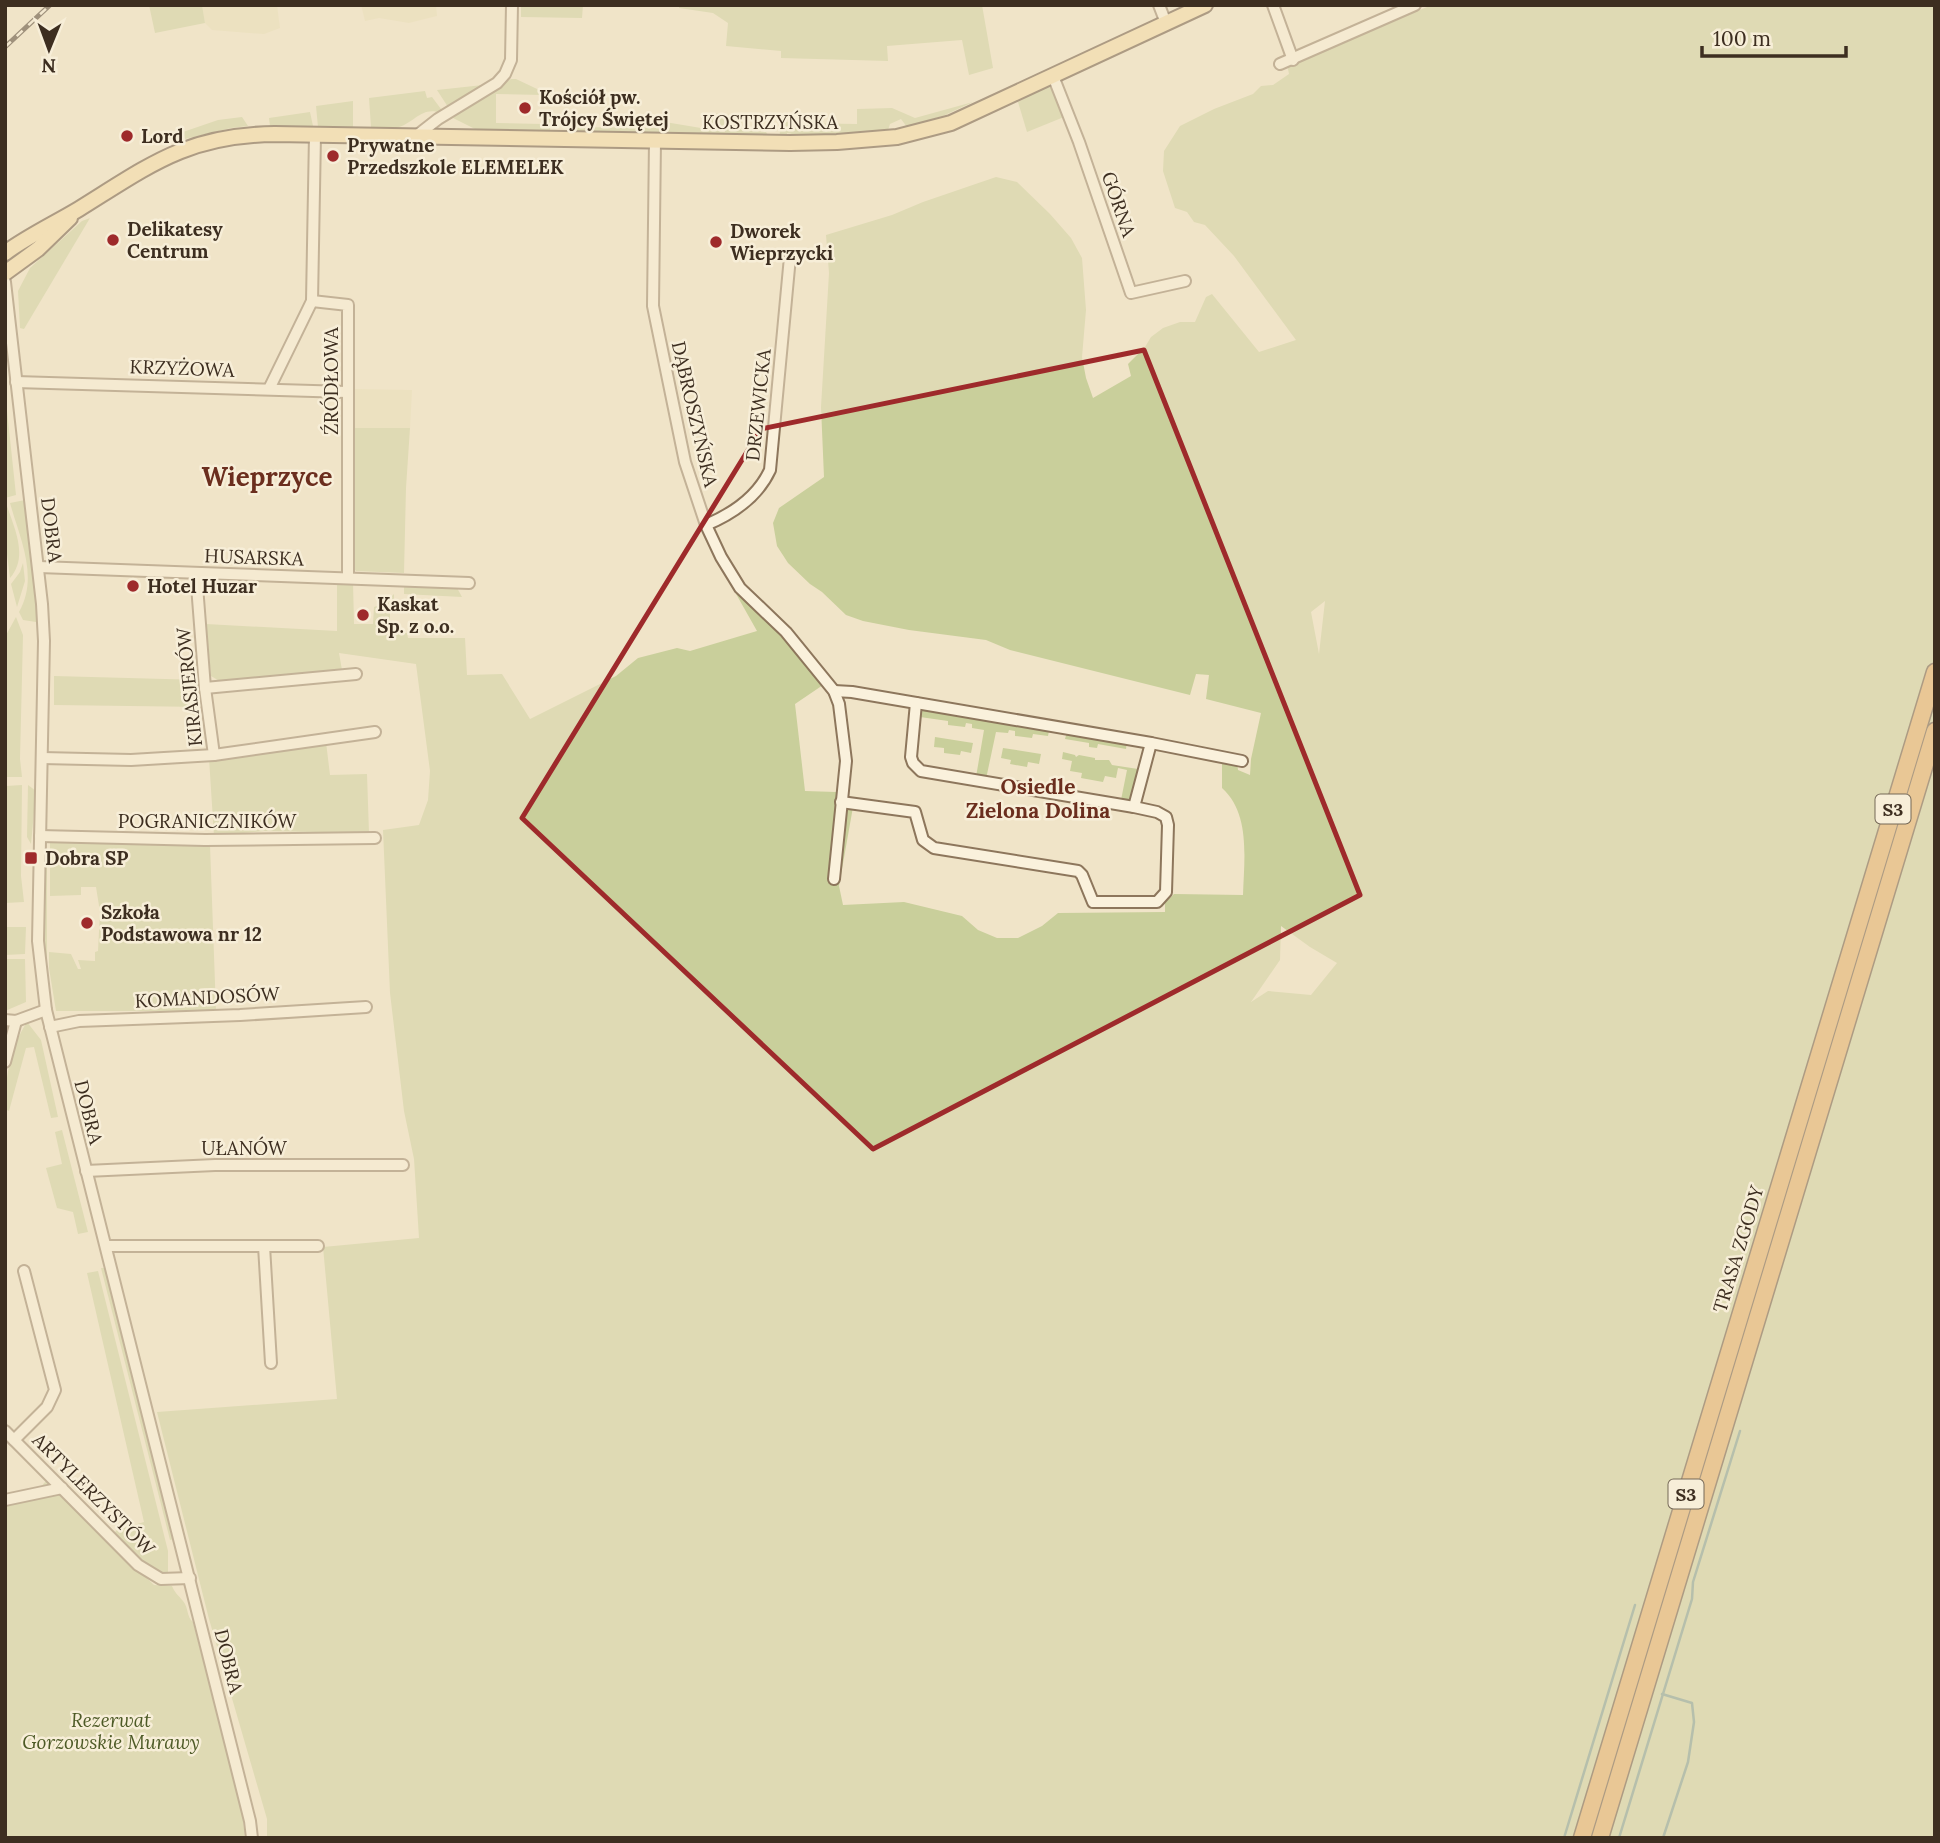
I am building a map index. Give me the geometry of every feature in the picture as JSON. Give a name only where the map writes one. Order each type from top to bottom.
[{"type":"highway","name":"TRASA ZGODY","points":[[1582,1838],[1935,672]]},
{"type":"highway","name":"TRASA ZGODY","points":[[1600,1838],[1935,732]]},
{"type":"main road","name":"KOSTRZYŃSKA","points":[[5,253],[139,170],[196,145],[252,135],[813,143],[897,137],[951,123],[1205,5]]},
{"type":"main road","name":"KOSTRZYŃSKA","points":[[5,273],[47,241],[75,211]]},
{"type":"street","points":[[415,137],[497,83],[508,70],[511,60],[512,5]]},
{"type":"street","points":[[1159,5],[1166,23]]},
{"type":"street","points":[[1273,5],[1293,60]]},
{"type":"street","points":[[1280,64],[1415,5]]},
{"type":"street","name":"GÓRNA","points":[[1053,76],[1079,142],[1131,293],[1185,281]]},
{"type":"street","points":[[448,137],[449,122],[454,109]]},
{"type":"street","name":"ŹRÓDŁOWA","points":[[269,389],[312,301],[315,135]]},
{"type":"street","name":"DĄBROSZYŃSKA","points":[[655,141],[653,306],[685,462],[706,525],[740,588],[786,632],[834,691],[839,704],[846,761],[834,879]]},
{"type":"street","name":"DRZEWICKA","points":[[706,525],[721,519],[748,499],[760,488],[770,470],[790,257]]},
{"type":"street","name":"DOBRA","points":[[5,282],[39,567],[44,641],[38,941],[46,1010],[235,1757],[252,1838]]},
{"type":"street","name":"ŹRÓDŁOWA","points":[[312,301],[348,306],[348,577]]},
{"type":"street","name":"DOBRA","points":[[5,354],[15,380]]},
{"type":"street","name":"KRZYŻOWA","points":[[15,380],[347,392]]},
{"type":"street","name":"HUSARSKA","points":[[39,567],[469,583]]},
{"type":"street","name":"KIRASJERÓW","points":[[196,573],[205,688],[214,755]]},
{"type":"street","points":[[205,688],[356,674]]},
{"type":"street","points":[[834,691],[1151,743],[1242,761]]},
{"type":"street","points":[[841,802],[915,812],[923,840],[934,848],[1078,871],[1093,902],[1157,902],[1166,892],[1166,817],[1134,807],[921,771],[911,757],[916,703]]},
{"type":"street","points":[[42,758],[131,760],[214,755],[375,732]]},
{"type":"street","points":[[1134,807],[1151,743]]},
{"type":"street","name":"POGRANICZNIKÓW","points":[[40,836],[205,840],[375,838]]},
{"type":"street","name":"KOMANDOSÓW","points":[[50,1027],[79,1021],[366,1007]]},
{"type":"street","points":[[5,1062],[11,1021],[46,1010]]},
{"type":"street","name":"UŁANÓW","points":[[86,1171],[202,1166],[403,1165]]},
{"type":"street","points":[[106,1246],[318,1246]]},
{"type":"street","points":[[264,1247],[271,1363]]},
{"type":"street","name":"ARTYLERZYSTÓW","points":[[14,1440],[47,1406],[55,1390],[24,1271]]},
{"type":"street","name":"ARTYLERZYSTÓW","points":[[5,1431],[150,1574],[169,1581],[190,1578]]},
{"type":"street","points":[[5,1500],[62,1488]]},
{"type":"highlighted area","points":[[1144,350],[1360,895],[873,1149],[522,818],[761,429]]},
{"type":"shaded area","points":[[202,5],[277,5],[280,28],[264,34],[212,30],[205,23]]},
{"type":"shaded area","points":[[361,5],[436,5],[437,16],[409,23],[379,18],[365,21]]},
{"type":"shaded area","points":[[353,389],[412,390],[410,428],[354,428]]},
{"type":"green space","points":[[149,5],[202,5],[205,23],[155,33]]},
{"type":"green space","points":[[521,5],[583,5],[582,18],[521,17]]},
{"type":"green space","points":[[679,5],[982,5],[993,68],[969,75],[962,40],[887,46],[888,61],[781,58],[781,51],[726,46],[728,23],[713,13],[679,8]]},
{"type":"green space","points":[[1432,5],[1935,5],[1935,1838],[267,1838],[267,1819],[209,1619],[157,1412],[337,1399],[323,1247],[419,1238],[414,1159],[404,1111],[390,993],[383,830],[419,825],[428,800],[430,771],[416,664],[339,653],[342,670],[221,682],[211,676],[206,624],[337,631],[337,581],[353,582],[354,624],[373,624],[374,607],[385,603],[394,594],[394,601],[390,602],[390,633],[407,633],[408,638],[465,638],[467,675],[502,674],[530,719],[616,676],[638,658],[677,648],[690,651],[757,631],[731,585],[793,645],[823,685],[795,704],[805,791],[836,792],[853,807],[839,886],[843,905],[904,902],[962,916],[978,930],[997,938],[1018,938],[1042,926],[1058,913],[1165,912],[1165,903],[1174,894],[1243,895],[1242,824],[1238,811],[1222,788],[1222,760],[1237,763],[1238,770],[1250,775],[1261,713],[1206,699],[1209,675],[1196,674],[1190,695],[1010,650],[986,640],[909,630],[846,615],[788,563],[777,546],[773,523],[779,508],[824,477],[821,407],[829,273],[826,235],[892,215],[996,177],[1017,182],[1071,238],[1082,258],[1086,310],[1082,357],[1093,398],[1131,376],[1128,364],[1151,337],[1163,328],[1180,322],[1195,322],[1206,297],[1212,294],[1259,352],[1296,340],[1234,256],[1205,225],[1194,222],[1187,212],[1175,208],[1163,171],[1164,151],[1180,126],[1253,94],[1261,86],[1273,85],[1289,74],[1287,64]],"holes":[[[1325,601],[1319,654],[1311,612]],[[1281,926],[1337,963],[1311,995],[1268,991],[1251,1002],[1280,960]]]},
{"type":"green space","points":[[511,79],[554,97],[553,106],[544,106],[543,95],[496,94],[496,123],[543,124],[544,115],[550,114],[550,131],[477,130],[453,118],[455,114]]},
{"type":"green space","points":[[483,85],[448,107],[437,90]]},
{"type":"green space","points":[[1051,85],[1064,117],[1027,132],[1018,102]]},
{"type":"green space","points":[[425,91],[427,98],[432,97],[441,113],[424,113],[396,128],[371,127],[369,98]]},
{"type":"green space","points":[[353,101],[353,127],[318,127],[316,106]]},
{"type":"green space","points":[[973,102],[945,115],[907,127],[901,119],[890,124],[888,130],[780,135],[779,121],[857,124],[857,109],[892,108],[915,118]]},
{"type":"green space","points":[[310,112],[313,126],[270,126],[269,118]]},
{"type":"green space","points":[[712,113],[768,119],[767,122],[742,120],[741,130],[766,132],[768,135],[571,129],[659,128],[659,121],[725,132],[724,126],[711,124]]},
{"type":"green space","points":[[242,117],[248,126],[185,139],[183,132],[218,120]]},
{"type":"green space","points":[[90,218],[24,329],[20,328],[18,291],[30,268],[82,221]]},
{"type":"green space","points":[[5,392],[16,495],[5,498]]},
{"type":"green space","points":[[354,428],[410,428],[404,573],[356,571],[352,566]]},
{"type":"green space","points":[[25,500],[38,619],[36,622],[23,620],[19,612],[25,599],[28,572],[23,544],[10,503]]},
{"type":"green space","points":[[6,503],[19,551],[19,561],[10,578],[5,538]]},
{"type":"green space","points":[[23,563],[25,581],[17,607],[11,584]]},
{"type":"green space","points":[[404,583],[456,586],[462,597],[404,594]]},
{"type":"green space","points":[[16,617],[23,635],[20,759],[22,777],[6,777],[5,637]]},
{"type":"green space","points":[[54,676],[202,680],[205,707],[54,705]]},
{"type":"green space","points":[[921,710],[1049,731],[1048,736],[1033,734],[1032,738],[1015,736],[1015,731],[1009,730],[1008,733],[996,732],[986,779],[976,777],[984,730],[972,728],[972,724],[966,723],[965,727],[948,725],[948,721],[920,717]]},
{"type":"green space","points":[[1067,732],[1127,742],[1126,749],[1098,744],[1097,748],[1089,747],[1089,743],[1065,739]]},
{"type":"green space","points":[[935,737],[973,743],[971,753],[944,753],[944,748],[934,747]]},
{"type":"green space","points":[[326,742],[330,775],[367,774],[369,833],[264,831],[214,836],[209,758]]},
{"type":"green space","points":[[1003,748],[1041,754],[1039,764],[1028,762],[1027,767],[1010,764],[1011,760],[1001,758]]},
{"type":"green space","points":[[1063,752],[1076,757],[1079,755],[1095,760],[1109,760],[1112,765],[1138,769],[1131,799],[1121,800],[1127,770],[1118,768],[1116,778],[1105,776],[1103,782],[1081,778],[1082,773],[1070,771],[1072,761],[1062,759]]},
{"type":"green space","points":[[22,785],[21,876],[24,902],[5,903],[6,786]]},
{"type":"green space","points":[[28,785],[36,791],[31,844],[27,837]]},
{"type":"green space","points":[[50,839],[210,845],[216,1011],[56,1011],[49,952],[71,954],[78,969],[81,969],[78,960],[95,961],[100,912],[96,887],[81,887],[81,895],[50,896]]},
{"type":"green space","points":[[47,842],[47,967],[45,967],[43,939]]},
{"type":"green space","points":[[5,927],[26,927],[25,954],[5,955]]},
{"type":"green space","points":[[5,959],[25,959],[26,1002],[5,1011]]},
{"type":"green space","points":[[27,1022],[41,1040],[58,1117],[51,1118],[34,1047],[26,1048],[9,1111],[5,1109],[10,1064],[16,1042]]},
{"type":"green space","points":[[62,1130],[88,1232],[78,1234],[73,1212],[57,1208],[46,1168],[62,1164],[55,1132]]},
{"type":"green space","points":[[101,1268],[105,1268],[174,1539],[170,1540]]},
{"type":"green space","points":[[98,1271],[168,1551],[168,1575],[149,1568],[113,1534],[117,1530],[144,1522],[87,1273]]},
{"type":"green space","name":"Rezerwat Gorzowskie Murawy","points":[[46,1481],[154,1585],[172,1586],[185,1604],[193,1622],[242,1811],[245,1838],[5,1838],[5,1497],[38,1490]]},
{"type":"waterway","points":[[1619,1838],[1740,1431]]},
{"type":"waterway","points":[[1564,1838],[1635,1605]]},
{"type":"waterway","points":[[1662,1694],[1692,1703],[1694,1722],[1688,1762],[1663,1838]]},
{"type":"railway","points":[[5,47],[50,5]]},
{"type":"place","name":"Kościół pw. Trójcy Świętej","points":[[525,108]]},
{"type":"place","name":"Lord","points":[[127,136]]},
{"type":"place","name":"Prywatne Przedszkole ELEMELEK","points":[[333,156]]},
{"type":"place","name":"Delikatesy Centrum","points":[[113,240]]},
{"type":"place","name":"Dworek Wieprzycki","points":[[716,242]]},
{"type":"place","name":"Hotel Huzar","points":[[133,586]]},
{"type":"place","name":"Kaskat Sp. z o.o.","points":[[363,615]]},
{"type":"place","name":"Dobra SP","points":[[31,858]]},
{"type":"place","name":"Szkoła Podstawowa nr 12","points":[[87,923]]},
{"type":"district","name":"Wieprzyce","points":[[267,476]]},
{"type":"district","name":"Osiedle Zielona Dolina","points":[[1038,798]]}]
